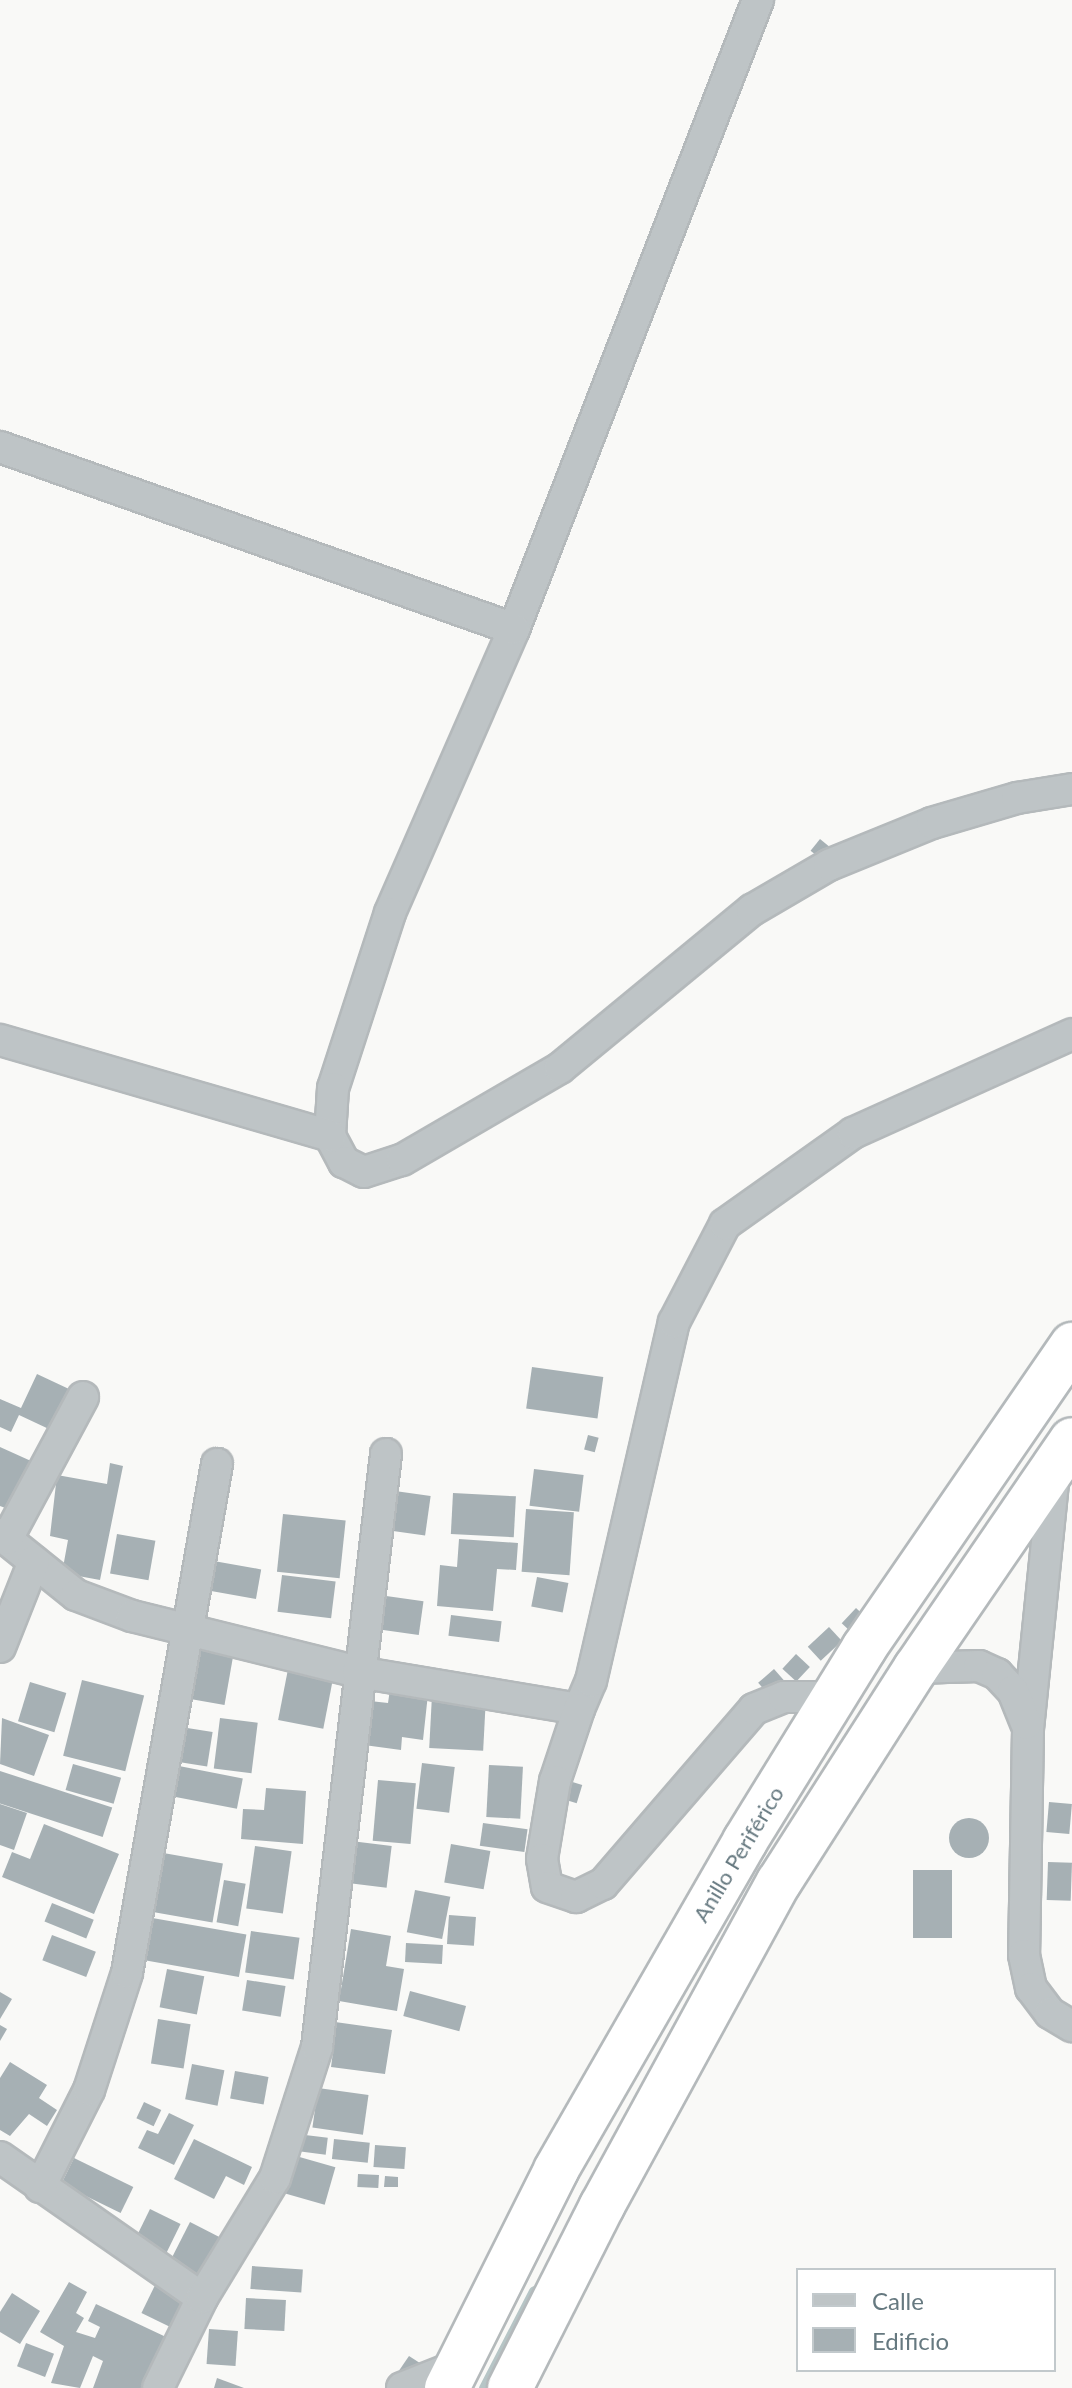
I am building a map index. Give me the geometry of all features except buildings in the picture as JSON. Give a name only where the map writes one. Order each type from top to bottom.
[{"type":"highway","name":"Anillo Periférico","points":[[452,2377],[556,2170],[666,1973],[835,1697],[1072,1345]]},
{"type":"highway","points":[[510,2388],[736,1959],[916,1668],[1063,1452]]},
{"type":"street","points":[[758,0],[514,629],[390,913],[333,1088],[330,1136],[344,1162],[364,1172],[402,1160],[560,1068],[752,910],[829,865],[932,823],[1017,798],[1072,789]]},
{"type":"street","points":[[0,447],[514,629]]},
{"type":"street","points":[[835,1697],[796,1695],[754,1709],[603,1884],[576,1897],[547,1887],[542,1859],[555,1781],[591,1681],[674,1322],[725,1224],[853,1133],[1072,1034]]},
{"type":"street","points":[[0,1040],[330,1136]]},
{"type":"street","points":[[83,1397],[3,1536],[76,1595],[132,1616],[185,1626],[358,1672],[579,1709]]},
{"type":"street","points":[[1063,1452],[1028,1730],[1024,1955],[1031,1988],[1050,2013],[1072,2026]]},
{"type":"street","points":[[158,2388],[202,2298],[275,2178],[317,2047],[333,1943],[358,1672],[386,1454]]},
{"type":"street","points":[[40,2187],[89,2090],[127,1973],[185,1626],[217,1464]]},
{"type":"street","points":[[0,1647],[34,1561]]},
{"type":"street","points":[[916,1668],[979,1666],[997,1674],[1013,1691],[1028,1730]]},
{"type":"street","points":[[0,2157],[202,2298]]},
{"type":"street","points":[[402,2388],[452,2377]]},
{"type":"waterway","points":[[484,2388],[534,2291]]}]
